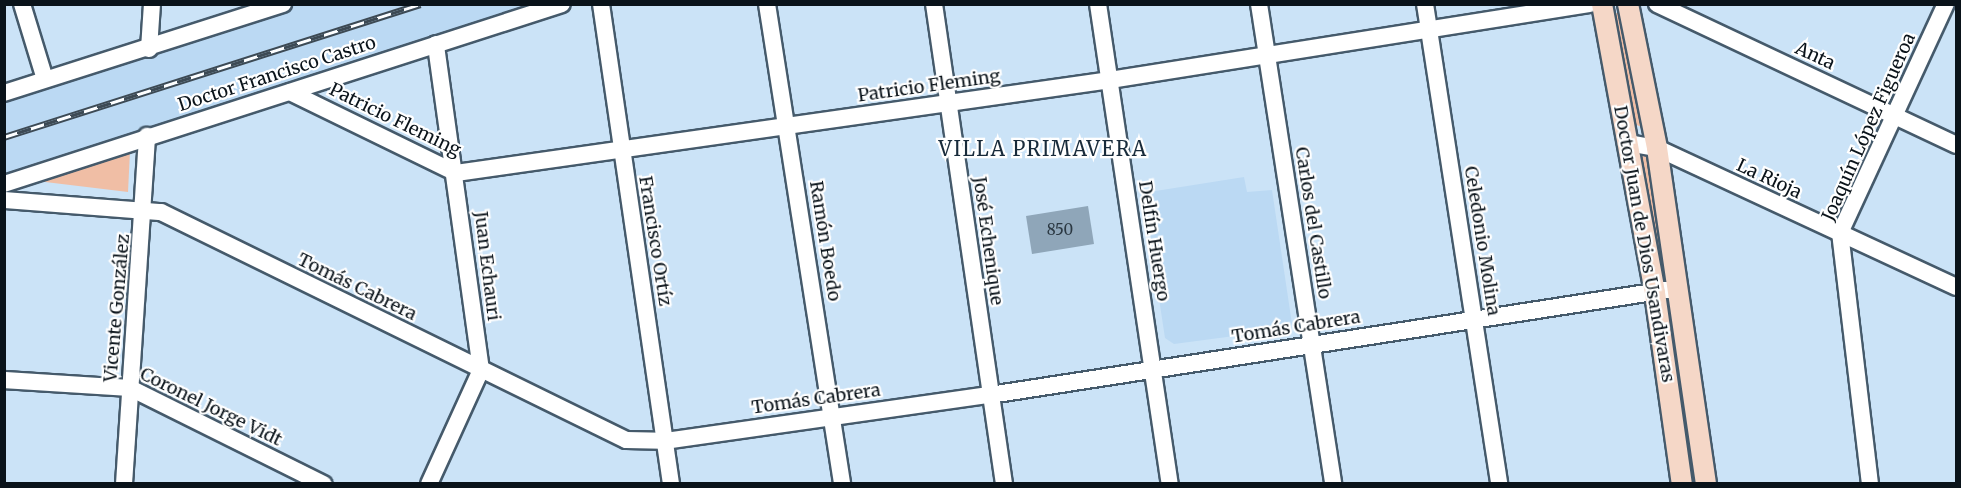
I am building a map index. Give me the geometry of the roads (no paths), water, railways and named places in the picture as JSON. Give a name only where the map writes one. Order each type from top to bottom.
[{"type":"main road","name":"Doctor Juan de Dios Usandivaras","points":[[1602,4],[1655,292],[1682,483]]},
{"type":"main road","name":"Doctor Juan de Dios Usandivaras","points":[[1628,4],[1657,148],[1706,483]]},
{"type":"street","points":[[22,4],[45,79]]},
{"type":"street","points":[[149,50],[152,4]]},
{"type":"street","points":[[4,93],[149,50],[283,4]]},
{"type":"street","name":"Doctor Francisco Castro","points":[[4,184],[562,4]]},
{"type":"street","name":"Francisco Ortíz","points":[[601,4],[671,483]]},
{"type":"street","name":"Ramón Boedo","points":[[767,4],[788,126],[842,483]]},
{"type":"street","name":"José Echenique","points":[[933,4],[1004,483]]},
{"type":"street","name":"Delfín Huergo","points":[[1098,4],[1170,483]]},
{"type":"street","name":"Carlos del Castillo","points":[[1259,4],[1333,483]]},
{"type":"street","name":"Celedonio Molina","points":[[1425,4],[1498,483]]},
{"type":"street","name":"Patricio Fleming","points":[[290,92],[456,173],[622,152],[948,102],[1110,80],[1428,27],[1589,4]]},
{"type":"street","name":"Anta","points":[[1657,4],[1956,145]]},
{"type":"street","name":"Joaquín López Figueroa","points":[[1870,483],[1840,233],[1946,4]]},
{"type":"street","name":"Juan Echauri","points":[[435,44],[456,173],[481,369]]},
{"type":"street","name":"Vicente González","points":[[124,483],[146,207],[147,136]]},
{"type":"street","name":"La Rioja","points":[[1628,143],[1657,148],[1956,287]]},
{"type":"street","name":"Tomás Cabrera","points":[[4,201],[146,207],[626,440],[665,441],[990,395],[1679,288]]},
{"type":"street","points":[[429,483],[481,369]]},
{"type":"street","name":"Coronel Jorge Vidt","points":[[4,380],[130,388],[323,483]]},
{"type":"railway","points":[[4,137],[420,4]]},
{"type":"district","name":"VILLA PRIMAVERA","points":[[1043,148]]}]
